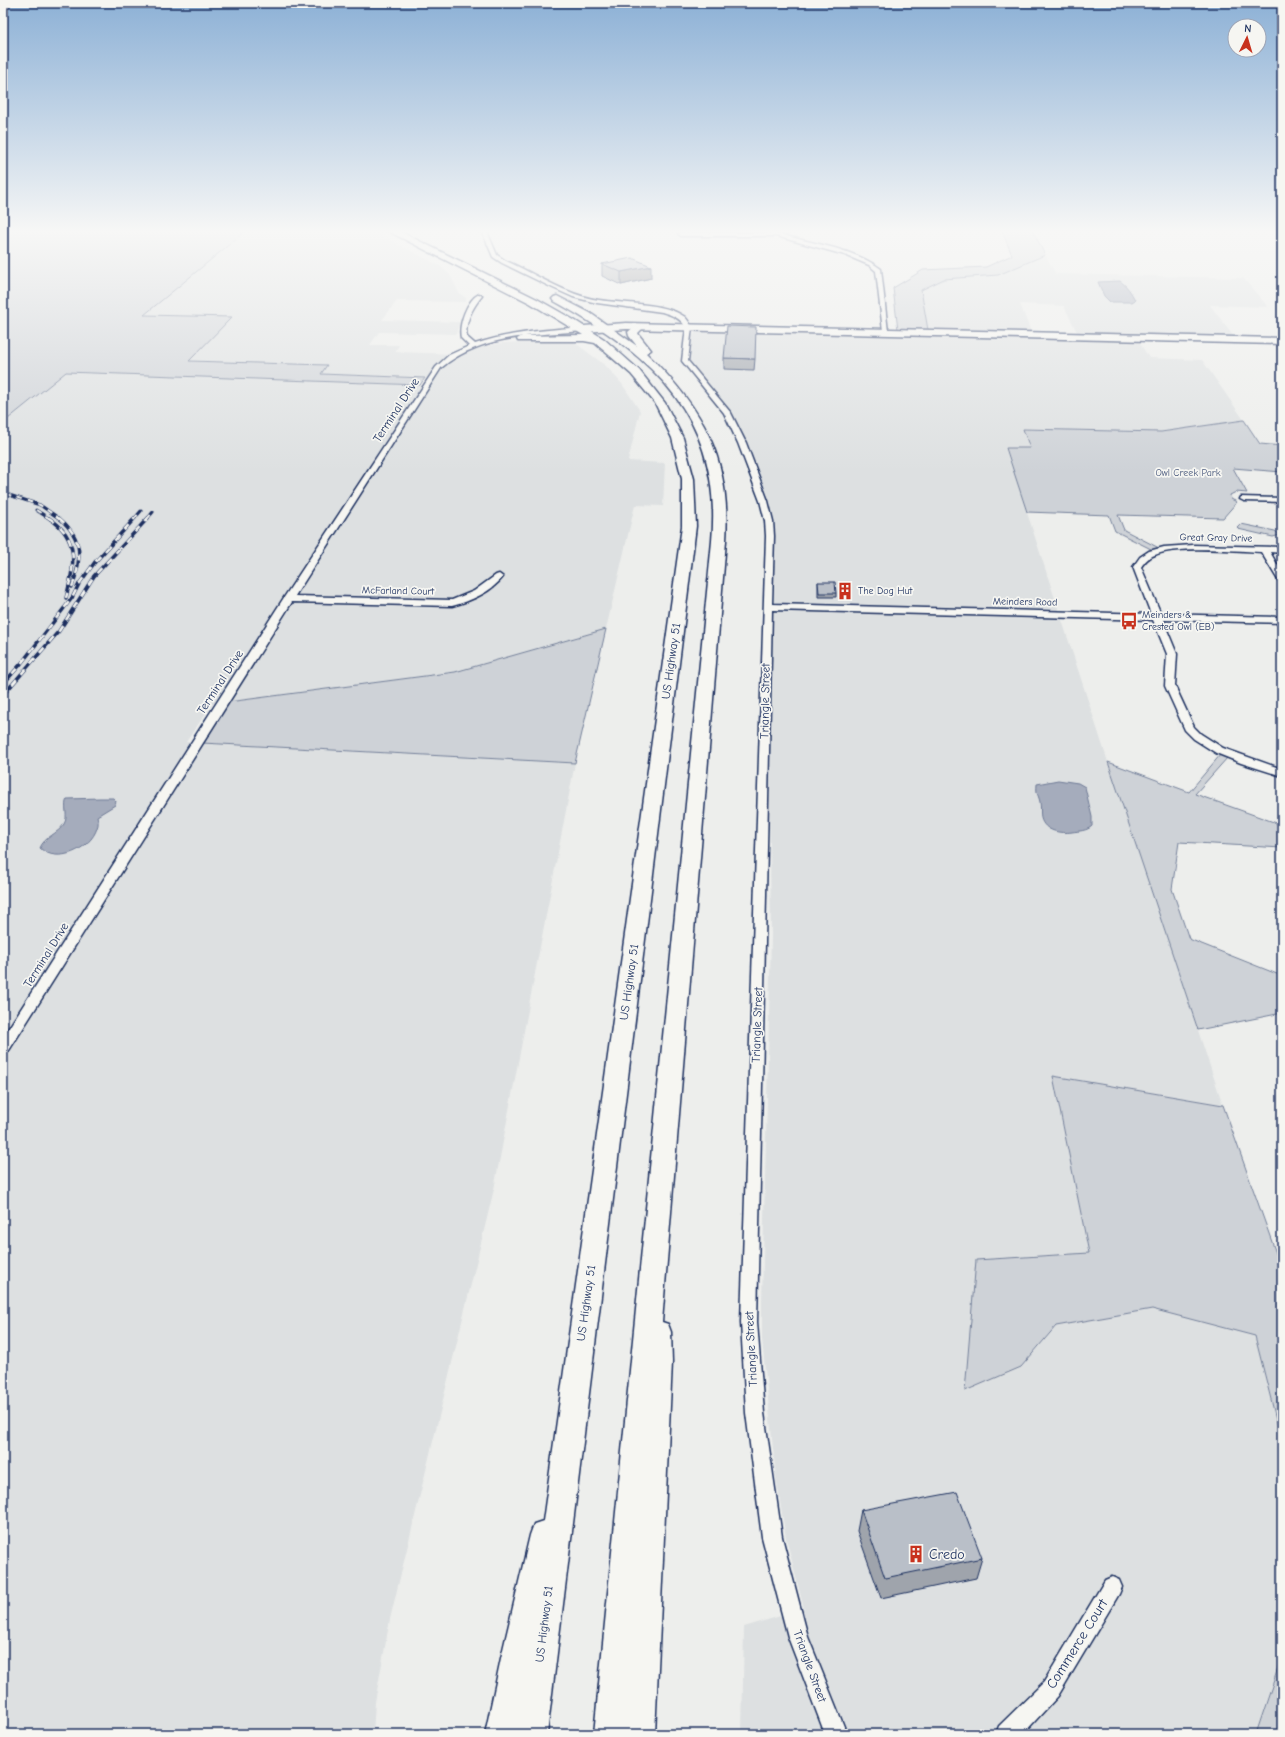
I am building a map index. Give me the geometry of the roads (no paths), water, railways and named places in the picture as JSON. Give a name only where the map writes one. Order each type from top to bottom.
[{"type":"main road","points":[[540,334],[554,332],[557,329],[558,324],[542,310]]},
{"type":"main road","name":"US Highway 51","points":[[558,310],[598,328],[654,365],[682,397],[705,437],[712,458],[718,481],[720,515],[610,1734]]},
{"type":"main road","points":[[565,310],[598,328],[638,327]]},
{"type":"main road","points":[[572,310],[598,328]]},
{"type":"main road","points":[[638,327],[633,332],[634,336],[652,358],[654,365]]},
{"type":"main road","name":"US Highway 51","points":[[530,1734],[690,514],[686,465],[671,423],[656,397],[640,378],[626,363],[601,342],[598,328]]},
{"type":"main road","points":[[522,339],[584,338],[601,342]]},
{"type":"main road","points":[[638,1734],[658,1362],[659,1201]]},
{"type":"main road","points":[[502,1734],[517,1658],[571,1418]]},
{"type":"street","points":[[469,310],[463,333],[464,338],[474,346]]},
{"type":"street","points":[[661,310],[670,311],[681,317],[689,327]]},
{"type":"street","points":[[884,310],[886,332]]},
{"type":"street","points":[[598,328],[650,326],[1282,341]]},
{"type":"street","name":"Triangle Street","points":[[689,327],[686,361],[688,366],[713,394],[727,413],[742,443],[764,501],[769,521],[770,536],[749,1322],[755,1413],[772,1536],[798,1637],[836,1734]]},
{"type":"street","name":"Terminal Drive","points":[[3,1048],[288,599],[439,367],[451,355],[474,346],[502,338],[598,328]]},
{"type":"street","name":"Terminal Drive","points":[[491,342],[598,328]]},
{"type":"street","points":[[1244,499],[1282,500]]},
{"type":"street","name":"Great Gray Drive","points":[[1158,616],[1137,567],[1144,558],[1157,551],[1175,548],[1282,550]]},
{"type":"street","points":[[1264,550],[1282,580]]},
{"type":"street","name":"McFarland Court","points":[[288,599],[452,603],[467,600],[499,577]]},
{"type":"street","name":"Meinders Road","points":[[767,607],[1282,620]]},
{"type":"street","points":[[1158,616],[1172,654],[1170,686],[1189,728],[1193,733],[1217,749],[1282,773]]},
{"type":"street","name":"Commerce Court","points":[[1007,1734],[1051,1689],[1112,1586]]},
{"type":"water","points":[[1058,780],[1078,783],[1085,787],[1092,817],[1092,826],[1090,828],[1067,833],[1053,831],[1045,826],[1041,816],[1037,784]]},
{"type":"water","points":[[113,798],[116,801],[115,805],[97,816],[98,826],[94,836],[81,848],[64,855],[55,855],[47,853],[40,848],[45,841],[64,824],[66,818],[67,799]]},
{"type":"railway","points":[[6,494],[40,505],[60,519]]},
{"type":"railway","points":[[36,510],[50,519]]},
{"type":"railway","points":[[134,519],[141,511]]},
{"type":"railway","points":[[147,519],[153,512]]},
{"type":"railway","points":[[49,518],[59,526],[71,544],[73,564],[66,598]]},
{"type":"railway","points":[[3,684],[20,665],[72,598],[79,584],[95,562],[135,518]]},
{"type":"railway","points":[[3,695],[59,631],[94,576],[148,518]]},
{"type":"railway","points":[[60,519],[73,534],[79,550],[78,567],[72,587]]},
{"type":"place","name":"The Dog Hut","points":[[845,591]]},
{"type":"place","name":"Meinders & Crested Owl (EB)","points":[[1129,621]]},
{"type":"place","name":"Credo","points":[[916,1554]]},
{"type":"park label","name":"Owl Creek Park","points":[[1188,473]]}]
